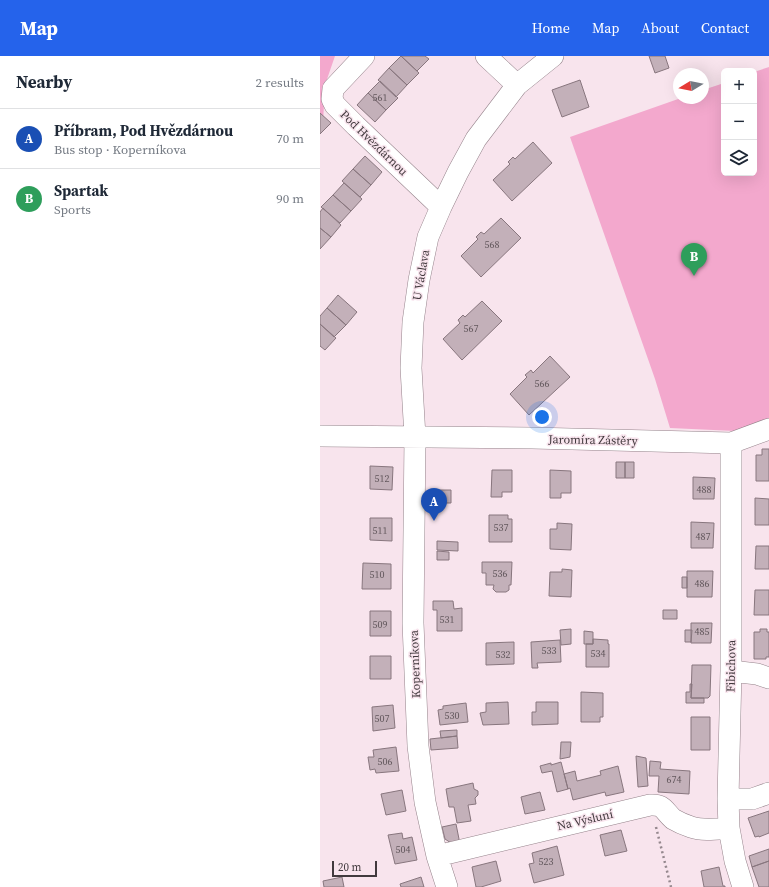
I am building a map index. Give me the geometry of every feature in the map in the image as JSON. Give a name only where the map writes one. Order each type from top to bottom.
[{"type":"street","name":"Pod Hvězdárnou","points":[[364,56],[334,89],[332,99],[335,105],[441,207]]},
{"type":"street","points":[[486,56],[517,85]]},
{"type":"street","name":"U Václava","points":[[415,437],[411,368],[413,322],[419,280],[428,238],[441,207],[476,139],[517,85],[553,56]]},
{"type":"street","name":"Jaromíra Zástěry","points":[[415,437],[532,438],[731,443],[769,429]]},
{"type":"street","points":[[320,436],[415,437]]},
{"type":"street","name":"Koperníkova","points":[[415,437],[413,623],[418,746],[425,802],[437,856],[447,887]]},
{"type":"street","name":"Fibichova","points":[[731,443],[731,671],[728,828],[735,861],[743,887]]},
{"type":"street","points":[[731,671],[757,674],[769,678]]},
{"type":"street","points":[[728,799],[752,799],[769,794]]},
{"type":"street","points":[[650,805],[662,807],[674,819],[690,827],[708,830],[728,828]]},
{"type":"street","name":"Na Výsluní","points":[[437,856],[650,805]]},
{"type":"path","points":[[650,805],[671,887]]},
{"type":"shaded area","points":[[320,56],[335,56],[325,85],[323,123],[320,127]]},
{"type":"shaded area","points":[[769,67],[769,420],[735,431],[670,428],[655,379],[570,137],[673,101],[673,104],[709,104],[709,88],[721,84],[721,176],[757,176],[757,71]]},
{"type":"building","points":[[401,56],[425,56],[429,59],[417,71]]},
{"type":"building","points":[[401,56],[419,73],[407,85],[389,68]]},
{"type":"building","points":[[649,56],[665,56],[669,68],[655,73]]},
{"type":"building","points":[[389,68],[407,85],[396,97],[378,80]]},
{"type":"building","points":[[580,80],[589,107],[562,117],[552,90]]},
{"type":"building","points":[[380,81],[398,98],[386,110],[368,93]]},
{"type":"building","points":[[368,93],[386,110],[375,122],[357,105]]},
{"type":"building","points":[[320,113],[331,123],[320,134]]},
{"type":"building","points":[[533,142],[552,163],[512,201],[493,180],[510,164],[508,162],[513,157],[515,159]]},
{"type":"building","points":[[365,156],[382,172],[371,185],[353,169]]},
{"type":"building","points":[[353,169],[371,185],[360,197],[342,181]]},
{"type":"building","points":[[344,183],[362,199],[351,211],[333,195]]},
{"type":"building","points":[[333,195],[351,211],[340,223],[321,207]]},
{"type":"building","points":[[323,208],[341,225],[331,237],[320,228],[320,212]]},
{"type":"building","points":[[501,218],[521,238],[481,277],[461,256],[478,239],[476,237],[481,232],[484,234]]},
{"type":"building","points":[[320,228],[331,237],[320,249]]},
{"type":"building","points":[[338,295],[357,312],[346,325],[327,308]]},
{"type":"building","points":[[482,301],[502,321],[462,360],[443,339],[460,323],[458,320],[463,315],[465,317]]},
{"type":"building","points":[[327,308],[346,325],[334,337],[320,324],[320,316]]},
{"type":"building","points":[[320,324],[336,338],[325,350],[320,346]]},
{"type":"building","points":[[550,356],[570,377],[529,415],[510,394],[527,377],[525,375],[531,370],[533,373]]},
{"type":"building","points":[[762,449],[769,449],[769,481],[756,481],[756,455],[762,455]]},
{"type":"building","points":[[616,462],[625,462],[625,478],[616,478]]},
{"type":"building","points":[[625,462],[634,462],[634,478],[625,478]]},
{"type":"building","points":[[370,466],[393,467],[392,490],[370,489]]},
{"type":"building","points":[[492,470],[512,470],[512,492],[502,492],[502,497],[491,497]]},
{"type":"building","points":[[550,470],[571,471],[571,493],[561,493],[561,498],[550,498]]},
{"type":"building","points":[[693,477],[715,478],[714,499],[693,499]]},
{"type":"building","points":[[438,490],[451,490],[451,503],[438,503]]},
{"type":"building","points":[[755,498],[769,499],[769,525],[755,525]]},
{"type":"building","points":[[489,515],[508,515],[508,519],[512,519],[512,542],[489,542]]},
{"type":"building","points":[[370,518],[392,518],[392,541],[370,540]]},
{"type":"building","points":[[691,522],[714,523],[713,548],[691,548]]},
{"type":"building","points":[[557,523],[572,524],[571,550],[550,549],[550,529],[557,529]]},
{"type":"building","points":[[437,541],[458,542],[458,551],[437,550]]},
{"type":"building","points":[[756,546],[769,546],[769,569],[755,569]]},
{"type":"building","points":[[437,551],[449,552],[449,560],[437,560]]},
{"type":"building","points":[[482,562],[512,562],[511,585],[509,585],[509,590],[506,592],[496,592],[493,589],[494,585],[486,585],[486,573],[482,573]]},
{"type":"building","points":[[363,563],[391,564],[391,589],[362,589]]},
{"type":"building","points":[[562,569],[572,570],[571,597],[549,596],[550,572],[562,572]]},
{"type":"building","points":[[687,571],[713,571],[712,597],[687,597]]},
{"type":"building","points":[[682,577],[687,577],[687,588],[682,588]]},
{"type":"building","points":[[755,590],[769,590],[769,615],[754,615]]},
{"type":"building","points":[[433,601],[453,601],[454,609],[462,608],[462,631],[437,631],[437,610],[433,610]]},
{"type":"building","points":[[663,610],[677,610],[677,619],[663,619]]},
{"type":"building","points":[[370,611],[391,611],[391,636],[370,636]]},
{"type":"building","points":[[691,623],[712,623],[711,643],[691,643]]},
{"type":"building","points":[[571,629],[571,644],[561,645],[560,630]]},
{"type":"building","points":[[760,629],[767,629],[767,632],[769,632],[769,657],[766,657],[766,659],[754,659],[754,632],[760,632]]},
{"type":"building","points":[[685,630],[692,630],[691,642],[685,642]]},
{"type":"building","points":[[584,631],[593,632],[593,644],[584,644]]},
{"type":"building","points":[[593,639],[608,640],[609,667],[586,667],[586,644],[593,644]]},
{"type":"building","points":[[560,640],[561,662],[537,663],[538,668],[532,668],[531,642]]},
{"type":"building","points":[[514,642],[514,664],[486,665],[486,643]]},
{"type":"building","points":[[370,656],[391,656],[391,679],[370,679]]},
{"type":"building","points":[[692,665],[711,665],[710,696],[708,698],[691,698]]},
{"type":"building","points":[[690,684],[692,684],[691,698],[704,698],[704,703],[686,703],[686,692],[690,692]]},
{"type":"building","points":[[581,692],[603,693],[603,717],[600,717],[600,722],[581,722]]},
{"type":"building","points":[[508,702],[509,724],[483,725],[480,713],[486,712],[486,703]]},
{"type":"building","points":[[536,702],[558,702],[558,724],[532,725],[532,712],[536,712]]},
{"type":"building","points":[[466,703],[468,722],[440,725],[438,710],[443,709],[443,706]]},
{"type":"building","points":[[393,705],[395,728],[373,731],[372,707]]},
{"type":"building","points":[[691,717],[710,717],[710,750],[691,750]]},
{"type":"building","points":[[457,730],[457,736],[441,738],[440,731]]},
{"type":"building","points":[[457,736],[458,748],[431,750],[430,739]]},
{"type":"building","points":[[561,742],[571,742],[570,757],[560,759]]},
{"type":"building","points":[[396,747],[399,771],[376,773],[375,769],[370,770],[368,757],[374,757],[373,750]]},
{"type":"building","points":[[636,756],[646,758],[648,786],[638,787]]},
{"type":"building","points":[[650,761],[661,762],[660,769],[690,771],[689,794],[658,792],[659,776],[649,776]]},
{"type":"building","points":[[561,762],[568,789],[557,792],[552,771],[542,773],[540,766]]},
{"type":"building","points":[[618,766],[624,792],[606,796],[605,792],[573,800],[564,774],[575,771],[577,781],[601,775],[600,771]]},
{"type":"building","points":[[473,783],[474,789],[478,791],[478,795],[475,798],[476,804],[468,805],[471,821],[457,823],[454,807],[449,807],[446,789]]},
{"type":"building","points":[[402,790],[406,811],[386,815],[381,794]]},
{"type":"building","points":[[540,792],[545,810],[525,814],[521,797]]},
{"type":"building","points":[[769,811],[769,833],[755,837],[748,818]]},
{"type":"building","points":[[456,824],[459,839],[458,843],[451,843],[445,839],[442,827]]},
{"type":"building","points":[[621,830],[627,851],[605,856],[600,835]]},
{"type":"building","points":[[402,833],[403,839],[412,837],[417,860],[395,864],[388,835]]},
{"type":"building","points":[[557,846],[564,875],[534,883],[529,864],[534,863],[532,853]]},
{"type":"building","points":[[769,849],[769,861],[752,867],[749,856]]},
{"type":"building","points":[[496,861],[501,881],[476,887],[472,867]]},
{"type":"building","points":[[769,861],[769,887],[759,887],[752,867]]},
{"type":"building","points":[[719,867],[723,886],[725,887],[704,887],[701,871]]},
{"type":"building","points":[[342,877],[344,887],[324,887],[323,881]]},
{"type":"building","points":[[421,877],[424,887],[401,887],[400,884]]},
{"type":"place","name":"Spartak","points":[[694,276]]},
{"type":"place","name":"Příbram, Pod Hvězdárnou","points":[[434,521]]}]
